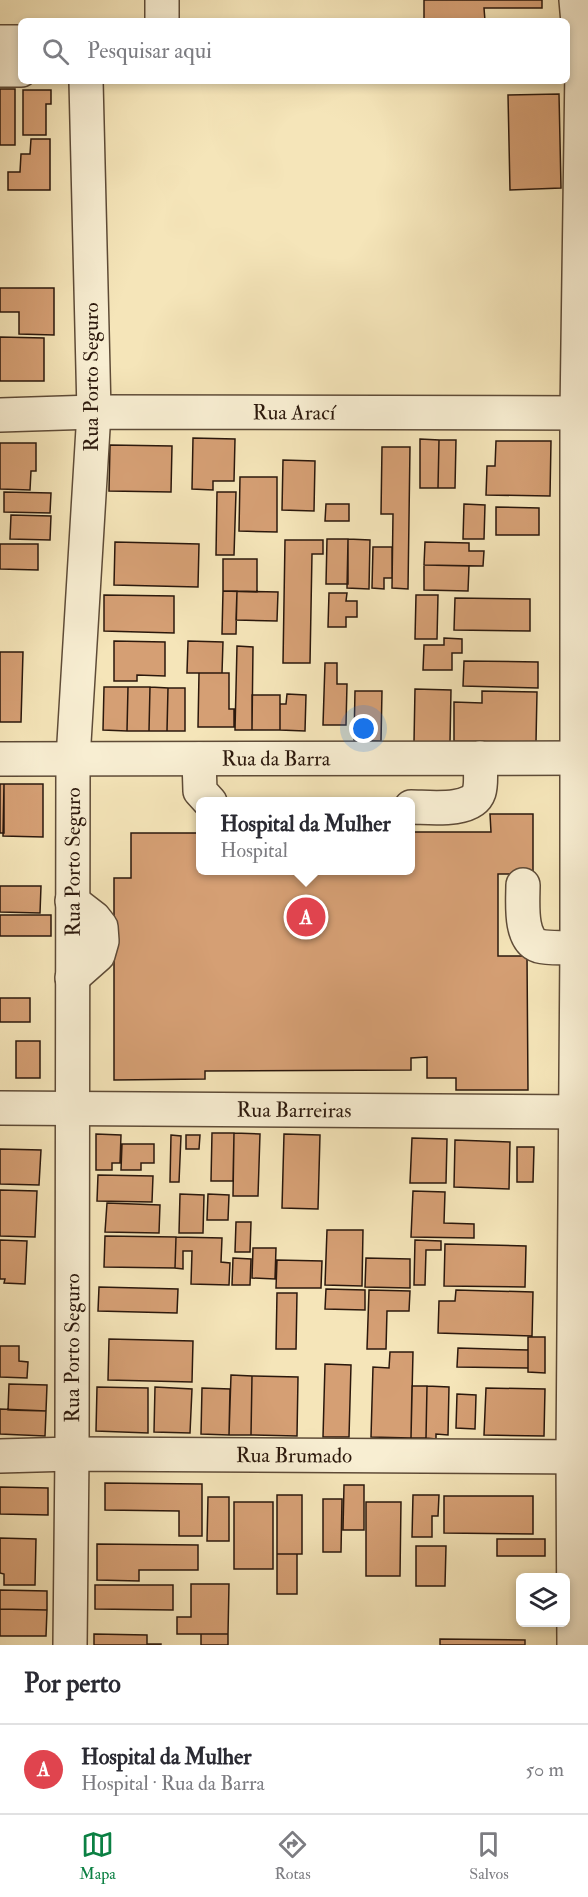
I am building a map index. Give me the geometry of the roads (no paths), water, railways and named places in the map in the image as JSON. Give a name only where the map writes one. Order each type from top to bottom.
[{"type":"street","points":[[162,0],[162,18]]},
{"type":"street","points":[[574,1645],[581,1457],[582,1112],[577,948],[583,758],[583,413],[579,53],[576,0]]},
{"type":"street","points":[[0,42],[18,42]]},
{"type":"street","points":[[0,70],[18,70]]},
{"type":"street","name":"Rua Porto Seguro","points":[[70,1645],[73,759],[94,412],[86,84]]},
{"type":"street","name":"Rua Arací","points":[[0,415],[94,412],[583,413]]},
{"type":"street","points":[[415,807],[461,807],[472,800],[479,791],[480,758]]},
{"type":"street","name":"Rua da Barra","points":[[0,759],[583,758]]},
{"type":"street","points":[[199,759],[200,791],[206,797]]},
{"type":"street","points":[[524,885],[523,918],[529,938],[539,946],[577,948]]},
{"type":"street","name":"Rua Barreiras","points":[[0,1108],[582,1112]]},
{"type":"street","name":"Rua Brumado","points":[[0,1456],[72,1454],[581,1457]]},
{"type":"place","name":"Hospital da Mulher","points":[[306,917]]}]
